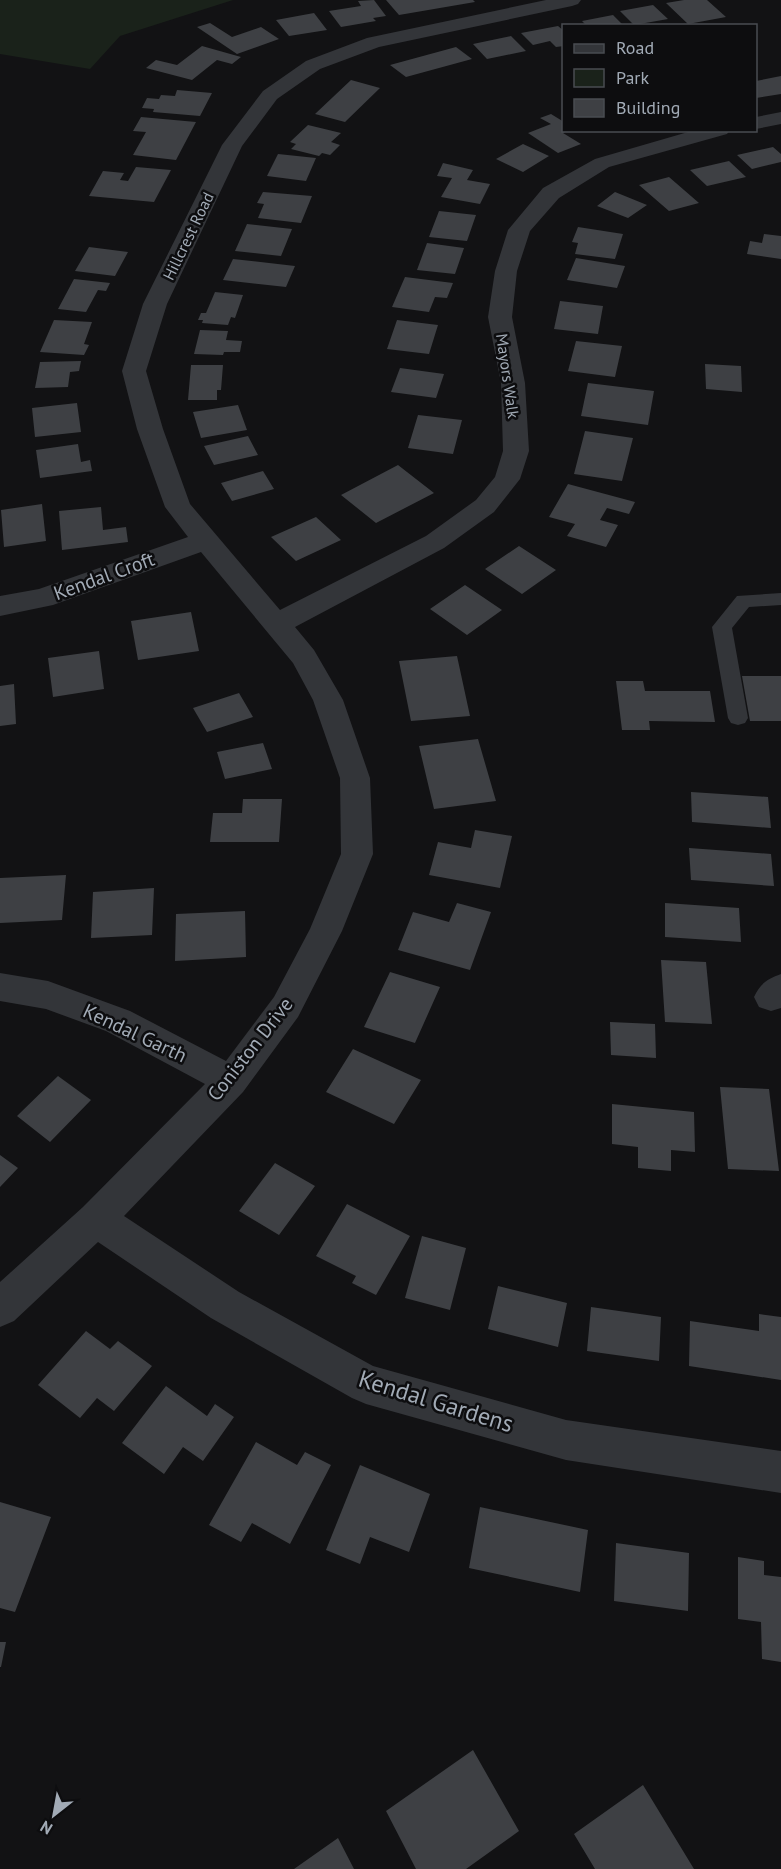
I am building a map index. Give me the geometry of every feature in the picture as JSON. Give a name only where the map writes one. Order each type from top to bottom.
[{"type":"street","name":"Hillcrest Road","points":[[304,657],[178,507],[150,429],[135,371],[156,304],[232,145],[270,95],[313,65],[374,42],[572,0]]},
{"type":"street","points":[[757,123],[781,118]]},
{"type":"street","name":"Mayors Walk","points":[[277,624],[435,542],[485,506],[507,479],[516,451],[513,383],[500,317],[506,270],[519,230],[551,193],[602,163],[713,132]]},
{"type":"street","name":"Kendal Croft","points":[[0,606],[43,598],[206,540]]},
{"type":"street","name":"Coniston Drive","points":[[0,1308],[96,1219],[231,1081],[286,1007],[326,931],[357,854],[355,778],[328,700],[304,657]]},
{"type":"street","name":"Kendal Garth","points":[[0,987],[48,995],[118,1021],[231,1081]]},
{"type":"street","name":"Kendal Gardens","points":[[96,1219],[225,1305],[366,1384],[566,1440],[781,1472]]},
{"type":"lane","points":[[738,718],[722,627],[744,601],[781,599]]},
{"type":"green space","points":[[0,0],[233,0],[120,36],[90,69],[0,54]]},
{"type":"building","points":[[374,0],[386,16],[373,18],[376,21],[341,27],[329,11],[361,6],[358,1]]},
{"type":"building","points":[[386,0],[473,0],[475,2],[399,15]]},
{"type":"building","points":[[707,0],[726,17],[688,24],[666,3]]},
{"type":"building","points":[[653,5],[668,19],[633,24],[620,11]]},
{"type":"building","points":[[314,13],[327,30],[289,36],[276,20]]},
{"type":"building","points":[[613,15],[622,24],[585,24],[582,21]]},
{"type":"building","points":[[210,23],[232,37],[261,27],[279,39],[237,54],[197,27]]},
{"type":"building","points":[[558,26],[562,29],[562,46],[556,47],[550,41],[533,45],[521,33]]},
{"type":"building","points":[[511,36],[526,51],[487,59],[473,44]]},
{"type":"building","points":[[202,46],[241,57],[232,64],[217,60],[192,80],[146,68],[156,60],[177,65]]},
{"type":"building","points":[[456,47],[472,59],[406,77],[390,65]]},
{"type":"building","points":[[781,76],[781,94],[757,98],[757,81]]},
{"type":"building","points":[[351,80],[380,88],[345,122],[315,114]]},
{"type":"building","points":[[177,90],[212,93],[200,116],[153,112],[154,109],[142,108],[147,98],[159,99],[161,95],[175,96]]},
{"type":"building","points":[[551,114],[562,121],[562,132],[581,144],[558,153],[528,133],[551,124],[540,118]]},
{"type":"building","points":[[141,117],[196,122],[176,160],[133,155],[146,132],[133,131]]},
{"type":"building","points":[[308,125],[341,133],[331,142],[340,145],[330,155],[322,153],[319,156],[291,149],[296,144],[290,142]]},
{"type":"building","points":[[523,144],[549,156],[523,172],[496,159]]},
{"type":"building","points":[[773,147],[781,154],[781,162],[752,169],[737,155]]},
{"type":"building","points":[[278,154],[316,158],[306,181],[267,176]]},
{"type":"building","points":[[729,161],[746,177],[707,186],[690,170]]},
{"type":"building","points":[[443,163],[473,170],[467,180],[490,184],[480,204],[441,197],[452,178],[437,176]]},
{"type":"building","points":[[136,167],[171,170],[154,202],[89,196],[103,171],[124,173],[120,180],[128,181]]},
{"type":"building","points":[[669,177],[699,203],[669,211],[639,185]]},
{"type":"building","points":[[263,192],[312,196],[301,223],[258,218],[264,204],[257,203]]},
{"type":"building","points":[[615,192],[647,205],[628,218],[597,206]]},
{"type":"building","points":[[439,211],[476,215],[467,241],[429,237]]},
{"type":"building","points":[[247,224],[292,229],[281,256],[235,251]]},
{"type":"building","points":[[578,227],[623,234],[615,259],[575,254],[578,243],[572,242]]},
{"type":"building","points":[[764,234],[781,236],[781,259],[747,254],[750,241],[762,243]]},
{"type":"building","points":[[427,243],[464,248],[455,274],[417,270]]},
{"type":"building","points":[[89,247],[128,252],[115,276],[75,271]]},
{"type":"building","points":[[576,258],[625,266],[617,288],[567,280]]},
{"type":"building","points":[[233,259],[295,266],[286,287],[223,280]]},
{"type":"building","points":[[405,277],[453,283],[447,298],[435,297],[429,312],[392,307]]},
{"type":"building","points":[[74,279],[110,283],[106,291],[98,290],[86,312],[58,309]]},
{"type":"building","points":[[215,292],[243,295],[235,318],[231,317],[228,325],[202,323],[203,320],[198,320],[201,313],[206,313]]},
{"type":"building","points":[[560,301],[603,306],[598,334],[554,329]]},
{"type":"building","points":[[54,320],[92,322],[84,344],[89,345],[84,355],[40,352]]},
{"type":"building","points":[[397,320],[438,325],[429,354],[387,349]]},
{"type":"building","points":[[200,330],[228,331],[226,340],[242,341],[240,352],[224,352],[223,355],[194,354]]},
{"type":"building","points":[[576,341],[622,346],[615,377],[568,371]]},
{"type":"building","points":[[81,361],[79,371],[70,372],[68,387],[35,388],[40,362]]},
{"type":"building","points":[[705,364],[741,366],[742,392],[706,389]]},
{"type":"building","points":[[191,365],[223,365],[221,390],[217,390],[217,400],[188,400]]},
{"type":"building","points":[[400,368],[444,374],[436,398],[391,392]]},
{"type":"building","points":[[588,383],[654,391],[648,425],[581,416]]},
{"type":"building","points":[[77,403],[81,432],[35,437],[32,408]]},
{"type":"building","points":[[238,405],[247,430],[201,438],[193,412]]},
{"type":"building","points":[[418,415],[462,420],[453,454],[408,448]]},
{"type":"building","points":[[585,431],[633,438],[622,481],[574,474]]},
{"type":"building","points":[[248,436],[258,455],[214,465],[204,446]]},
{"type":"building","points":[[78,444],[81,462],[90,460],[92,471],[40,478],[36,450]]},
{"type":"building","points":[[398,465],[434,493],[376,523],[341,495]]},
{"type":"building","points":[[263,471],[274,489],[232,501],[221,483]]},
{"type":"building","points":[[568,484],[635,502],[629,514],[607,508],[600,520],[618,525],[606,547],[567,536],[575,524],[549,517]]},
{"type":"building","points":[[42,504],[46,541],[4,547],[1,510]]},
{"type":"building","points":[[101,507],[103,530],[126,527],[128,542],[62,550],[59,511]]},
{"type":"building","points":[[316,517],[341,540],[296,561],[271,537]]},
{"type":"building","points":[[519,546],[556,570],[522,594],[485,569]]},
{"type":"building","points":[[465,585],[502,610],[467,635],[430,609]]},
{"type":"building","points":[[191,612],[199,651],[138,660],[131,621]]},
{"type":"building","points":[[99,651],[104,689],[53,697],[48,658]]},
{"type":"building","points":[[457,656],[470,716],[411,721],[399,661]]},
{"type":"building","points":[[742,676],[781,676],[781,721],[750,721]]},
{"type":"building","points":[[616,681],[643,681],[645,691],[710,691],[715,722],[649,721],[650,730],[622,730]]},
{"type":"building","points":[[14,684],[16,724],[0,726],[0,686]]},
{"type":"building","points":[[239,693],[253,717],[207,732],[193,708]]},
{"type":"building","points":[[478,739],[496,801],[434,809],[419,746]]},
{"type":"building","points":[[263,743],[272,769],[225,779],[217,752]]},
{"type":"building","points":[[691,792],[768,797],[771,828],[692,822]]},
{"type":"building","points":[[243,799],[282,799],[279,842],[210,842],[213,813],[242,813]]},
{"type":"building","points":[[475,830],[512,836],[500,888],[429,875],[438,842],[471,848]]},
{"type":"building","points":[[689,848],[771,854],[774,886],[691,880]]},
{"type":"building","points":[[66,875],[62,920],[0,923],[0,878]]},
{"type":"building","points":[[154,888],[152,935],[91,938],[93,892]]},
{"type":"building","points":[[457,903],[491,912],[470,970],[398,950],[413,912],[449,922]]},
{"type":"building","points":[[665,903],[739,908],[741,942],[665,937]]},
{"type":"building","points":[[245,911],[246,957],[175,961],[176,914]]},
{"type":"building","points":[[661,960],[706,962],[712,1024],[665,1022]]},
{"type":"building","points":[[390,972],[440,987],[415,1043],[364,1027]]},
{"type":"building","points":[[610,1022],[655,1024],[656,1058],[611,1055]]},
{"type":"building","points":[[353,1049],[421,1080],[394,1124],[326,1092]]},
{"type":"building","points":[[58,1076],[91,1100],[50,1142],[17,1116]]},
{"type":"building","points":[[720,1087],[769,1089],[779,1171],[728,1169]]},
{"type":"building","points":[[612,1104],[694,1112],[695,1152],[671,1150],[671,1171],[638,1168],[638,1147],[612,1144]]},
{"type":"building","points":[[0,1155],[18,1168],[0,1187]]},
{"type":"building","points":[[275,1163],[315,1186],[279,1235],[239,1211]]},
{"type":"building","points":[[347,1204],[410,1236],[376,1295],[352,1283],[356,1276],[316,1256]]},
{"type":"building","points":[[422,1236],[466,1248],[450,1310],[405,1298]]},
{"type":"building","points":[[498,1286],[567,1303],[558,1347],[488,1329]]},
{"type":"building","points":[[591,1307],[661,1317],[659,1361],[587,1351]]},
{"type":"building","points":[[759,1314],[781,1317],[781,1380],[689,1366],[690,1321],[759,1331]]},
{"type":"building","points":[[86,1331],[110,1349],[118,1341],[152,1366],[114,1411],[97,1398],[80,1418],[38,1385]]},
{"type":"building","points":[[166,1386],[207,1416],[215,1404],[234,1417],[203,1461],[183,1447],[164,1474],[122,1443]]},
{"type":"building","points":[[256,1442],[297,1465],[305,1452],[331,1465],[290,1544],[252,1523],[241,1542],[209,1525]]},
{"type":"building","points":[[360,1465],[430,1494],[409,1552],[370,1537],[360,1564],[326,1550]]},
{"type":"building","points":[[0,1502],[51,1517],[15,1612],[0,1608]]},
{"type":"building","points":[[480,1507],[588,1530],[580,1592],[469,1568]]},
{"type":"building","points":[[616,1543],[689,1553],[688,1611],[614,1601]]},
{"type":"building","points":[[738,1557],[764,1561],[764,1575],[781,1577],[781,1662],[762,1659],[761,1622],[738,1619]]},
{"type":"building","points":[[0,1642],[6,1642],[1,1667],[0,1667]]},
{"type":"building","points":[[473,1750],[519,1831],[466,1869],[416,1869],[386,1811]]},
{"type":"building","points":[[643,1785],[694,1869],[595,1869],[574,1834]]},
{"type":"building","points":[[338,1838],[354,1869],[294,1869]]}]
